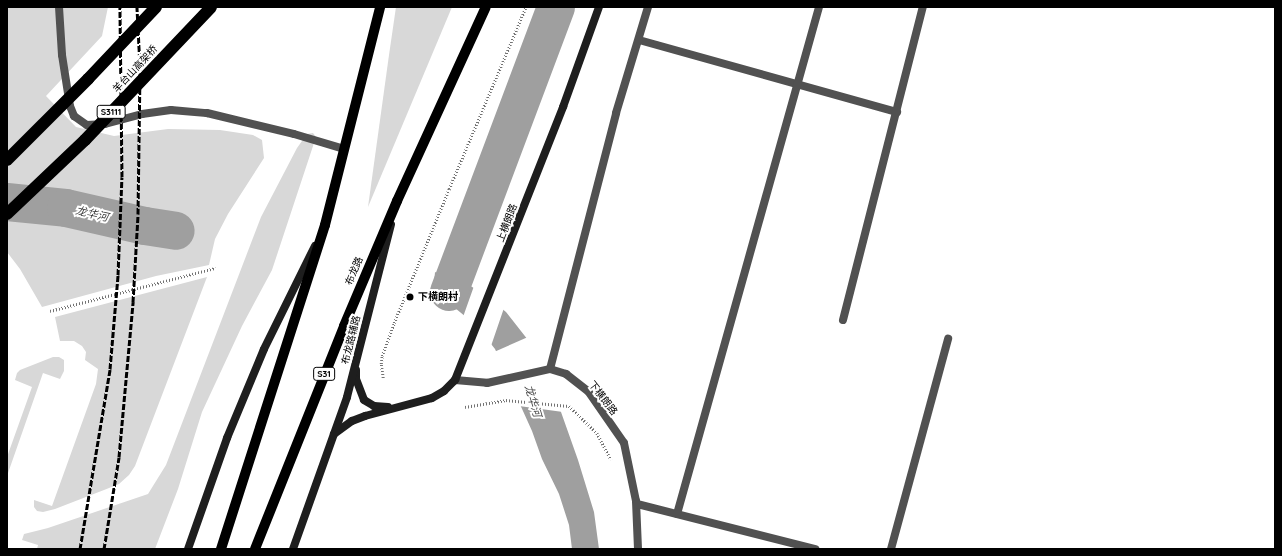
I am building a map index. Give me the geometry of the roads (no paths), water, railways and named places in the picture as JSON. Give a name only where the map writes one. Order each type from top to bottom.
[{"type":"highway","points":[[7,160],[88,79],[156,7]]},
{"type":"highway","name":"羊台山高架桥","points":[[7,214],[85,140],[211,7]]},
{"type":"main road","points":[[221,549],[325,225],[380,7]]},
{"type":"main road","name":"布龙路","points":[[255,549],[344,326],[397,201],[486,7]]},
{"type":"main road","name":"上横朗路","points":[[334,434],[352,421],[392,408],[432,398],[444,392],[455,380],[563,107],[599,7]]},
{"type":"main road","name":"布龙路辅路","points":[[293,549],[347,397],[397,201]]},
{"type":"main road","points":[[188,549],[227,438],[264,349],[325,225]]},
{"type":"main road","points":[[355,363],[356,379],[364,400],[374,406],[392,408]]},
{"type":"street","points":[[59,7],[62,55],[70,106],[74,116],[87,125],[105,124],[142,114],[171,110],[207,113],[294,134],[344,149]]},
{"type":"street","points":[[455,380],[487,383],[499,382],[550,369],[616,113],[648,7]]},
{"type":"street","points":[[677,514],[819,7]]},
{"type":"street","points":[[843,320],[923,7]]},
{"type":"street","points":[[639,40],[897,112]]},
{"type":"street","points":[[891,549],[948,339]]},
{"type":"street","name":"下横朗路","points":[[550,369],[566,374],[588,391],[624,443],[637,504],[638,549]]},
{"type":"street","points":[[637,504],[815,549]]},
{"type":"water","points":[[435,272],[448,279],[462,281],[484,294],[506,312],[528,340],[561,412],[578,460],[594,512],[599,549],[572,549],[569,525],[559,494],[542,459],[532,431],[495,349],[477,326],[455,308],[433,298]]},
{"type":"waterway","points":[[449,292],[556,7]]},
{"type":"waterway","name":"龙华河","points":[[7,202],[66,208],[145,226],[176,231]]},
{"type":"railway","points":[[80,549],[110,369],[118,275],[122,177],[120,7]]},
{"type":"railway","points":[[104,549],[119,457],[133,302],[138,214],[140,67],[137,7]]},
{"type":"place","name":"下横朗村","points":[[410,297]]}]
